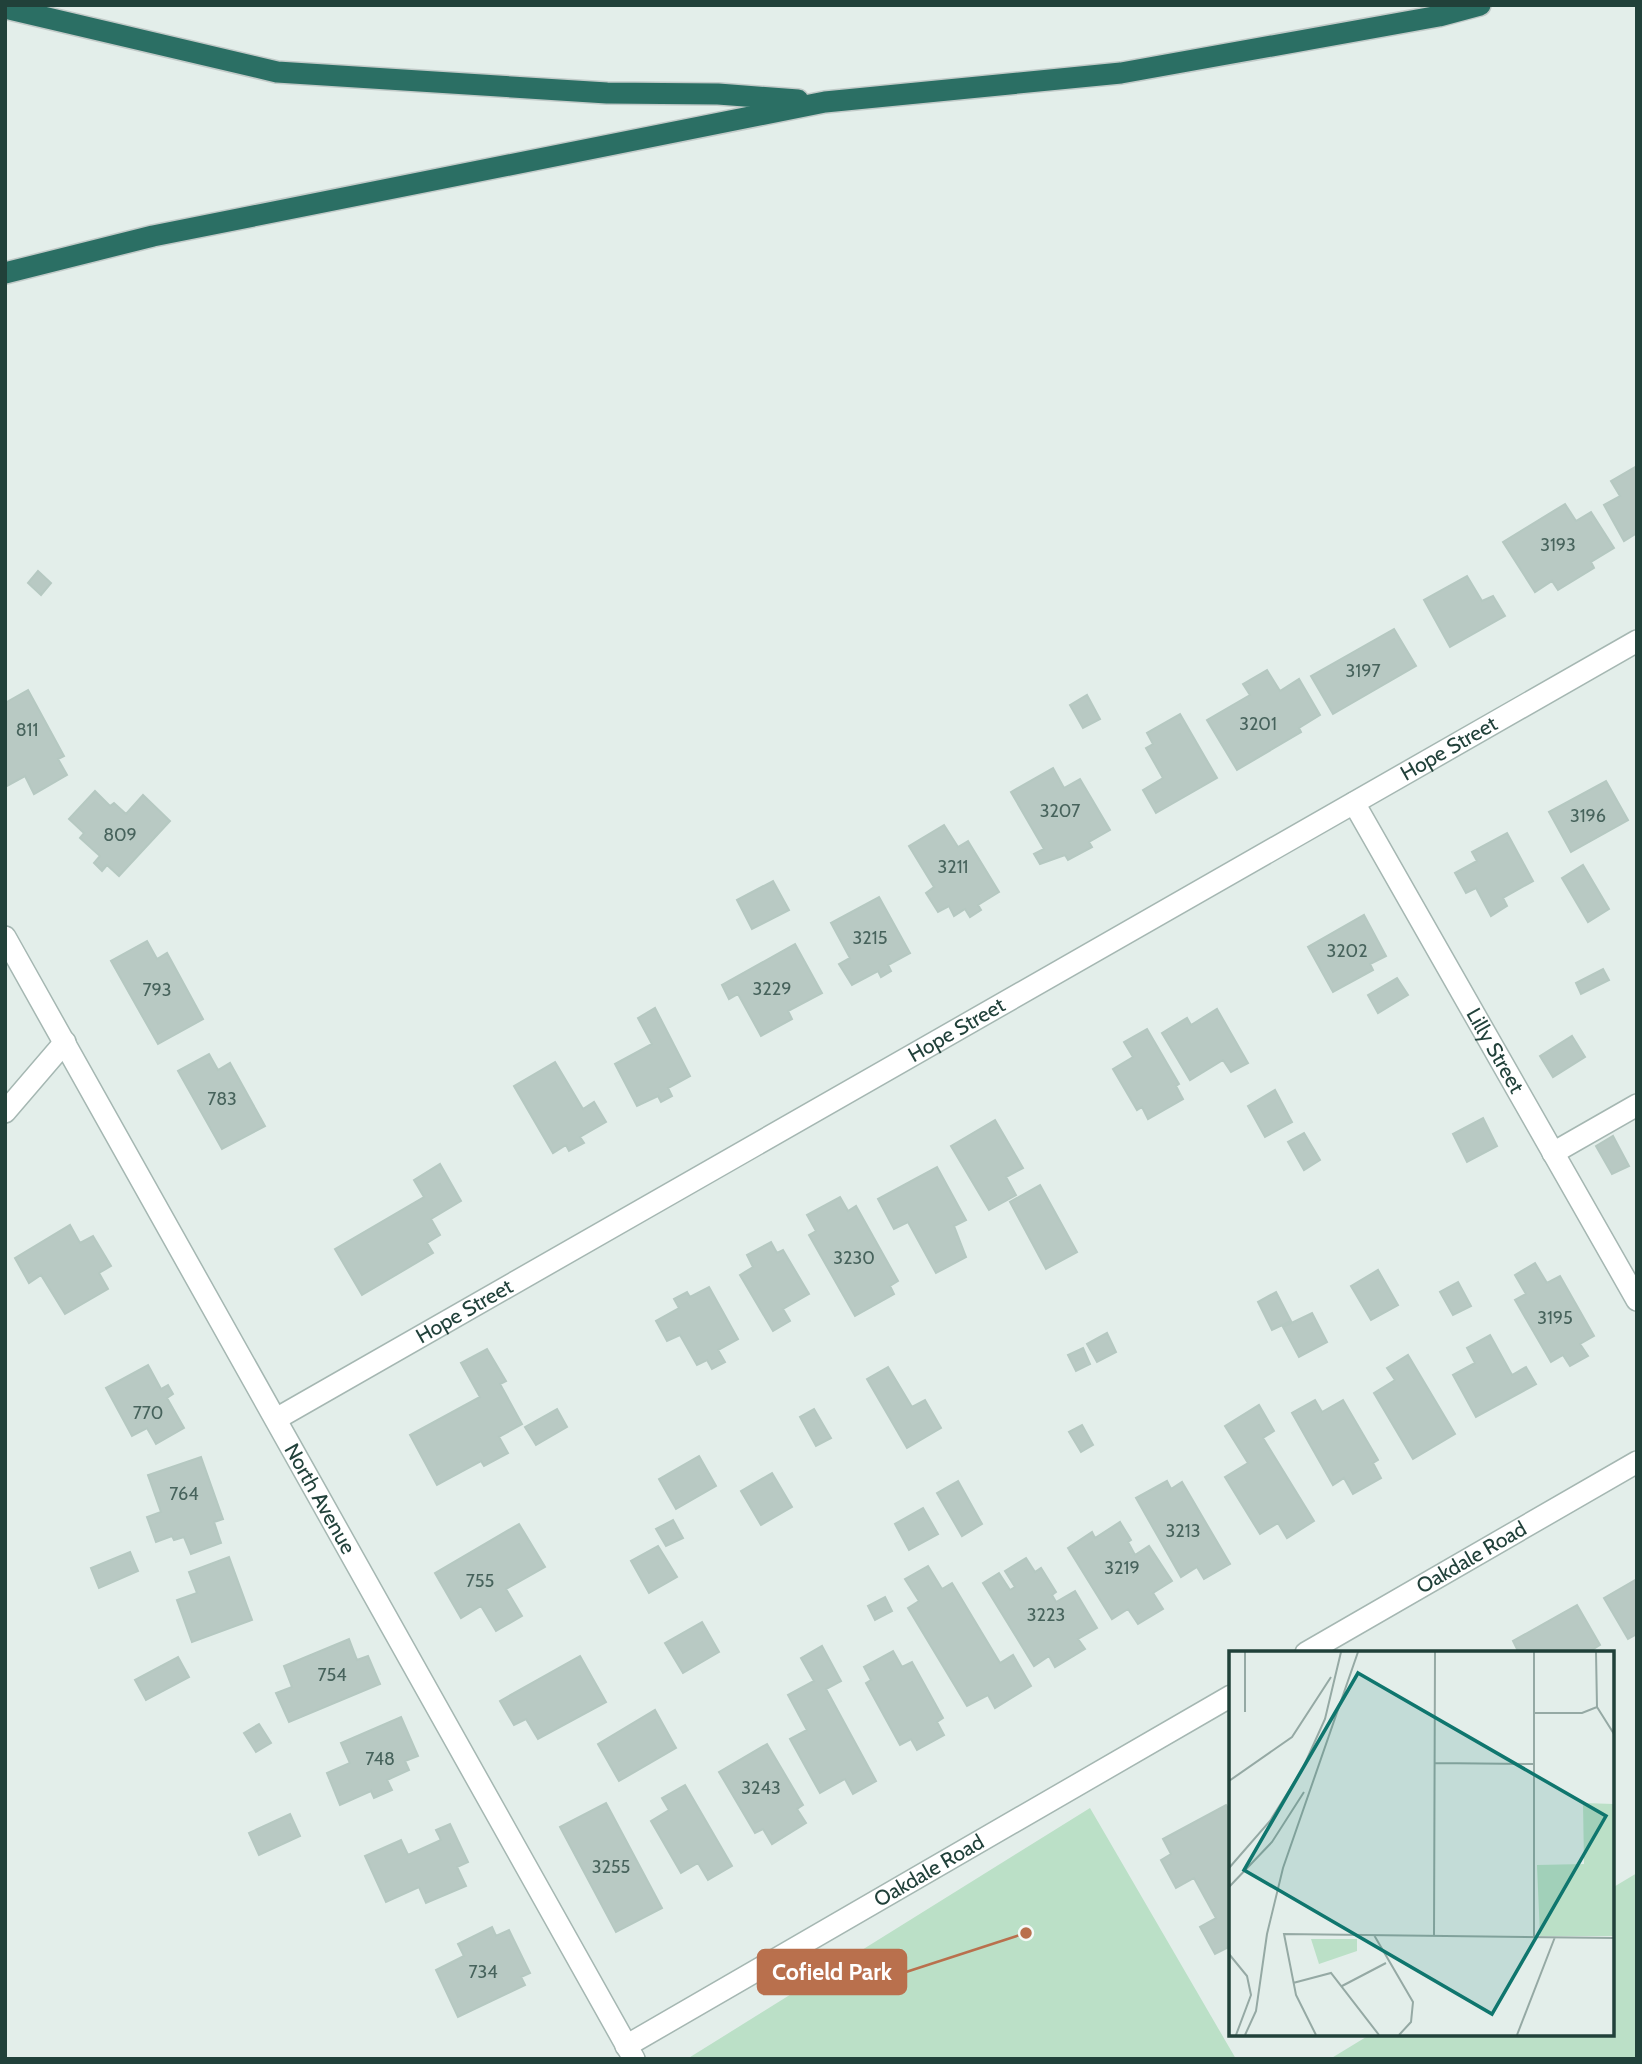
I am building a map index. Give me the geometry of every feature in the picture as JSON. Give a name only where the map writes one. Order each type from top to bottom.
[{"type":"highway","points":[[5,273],[152,236],[825,102],[1121,73],[1439,16],[1480,5]]},
{"type":"highway","points":[[5,8],[277,72],[594,92],[718,94],[825,102]]},
{"type":"street","name":"Hope Street","points":[[276,1419],[1637,641]]},
{"type":"street","name":"Lilly Street","points":[[1354,803],[1637,1300]]},
{"type":"street","name":"North Avenue","points":[[5,937],[630,2052]]},
{"type":"street","points":[[5,1112],[65,1042]]},
{"type":"street","points":[[1553,1153],[1637,1105]]},
{"type":"street","name":"Oakdale Road","points":[[1309,1651],[1637,1462]]},
{"type":"street","name":"Oakdale Road","points":[[630,2052],[1229,1697]]},
{"type":"green space","points":[[1090,1808],[1236,2059],[687,2059]]},
{"type":"green space","points":[[1637,1873],[1637,2059],[1330,2059],[1368,2036],[1614,2036],[1614,1887]]},
{"type":"building","points":[[1637,466],[1637,533],[1624,541],[1604,505],[1620,496],[1611,481]]},
{"type":"building","points":[[1565,504],[1576,521],[1591,512],[1614,548],[1591,562],[1594,568],[1558,590],[1552,581],[1535,592],[1503,542]]},
{"type":"building","points":[[38,571],[51,583],[41,595],[28,583]]},
{"type":"building","points":[[1467,576],[1482,601],[1493,596],[1505,616],[1450,647],[1424,600]]},
{"type":"building","points":[[1394,629],[1416,666],[1333,714],[1311,676]]},
{"type":"building","points":[[1267,670],[1280,691],[1299,679],[1320,715],[1299,728],[1301,732],[1237,770],[1207,720],[1250,695],[1243,684]]},
{"type":"building","points":[[28,690],[64,756],[58,759],[67,775],[34,794],[25,776],[5,787],[5,703]]},
{"type":"building","points":[[1087,695],[1100,719],[1083,728],[1070,705]]},
{"type":"building","points":[[1180,714],[1217,778],[1156,813],[1143,790],[1163,778],[1146,748],[1153,744],[1147,733]]},
{"type":"building","points":[[1053,768],[1064,788],[1080,779],[1110,830],[1089,842],[1092,847],[1068,860],[1065,855],[1040,864],[1034,854],[1044,849],[1011,792]]},
{"type":"building","points":[[1606,781],[1628,820],[1571,852],[1549,812]]},
{"type":"building","points":[[95,791],[110,806],[114,803],[126,814],[143,795],[170,821],[119,876],[107,865],[102,871],[94,863],[100,856],[80,838],[84,833],[69,819]]},
{"type":"building","points":[[944,825],[958,847],[968,841],[999,892],[978,905],[981,910],[970,917],[965,909],[954,916],[949,906],[938,912],[926,893],[934,887],[909,846]]},
{"type":"building","points":[[1507,833],[1533,881],[1503,898],[1507,906],[1491,916],[1476,888],[1466,893],[1455,873],[1477,861],[1472,852]]},
{"type":"building","points":[[1583,865],[1609,909],[1588,922],[1562,878]]},
{"type":"building","points":[[773,881],[789,910],[752,929],[737,900]]},
{"type":"building","points":[[879,897],[910,953],[888,965],[891,971],[881,977],[878,971],[852,985],[839,964],[850,958],[831,923]]},
{"type":"building","points":[[1364,915],[1386,956],[1370,964],[1373,970],[1333,992],[1308,947]]},
{"type":"building","points":[[147,941],[157,959],[167,953],[203,1019],[158,1044],[111,961]]},
{"type":"building","points":[[795,944],[822,993],[788,1011],[792,1019],[761,1036],[738,994],[729,999],[722,985]]},
{"type":"building","points":[[1603,969],[1609,980],[1581,994],[1576,983]]},
{"type":"building","points":[[1397,978],[1408,995],[1378,1013],[1368,995]]},
{"type":"building","points":[[655,1008],[690,1076],[668,1088],[672,1096],[661,1102],[658,1096],[637,1106],[615,1064],[652,1044],[638,1018]]},
{"type":"building","points":[[1217,1009],[1248,1063],[1231,1072],[1223,1060],[1190,1080],[1162,1033],[1187,1018],[1191,1025]]},
{"type":"building","points":[[1147,1029],[1179,1084],[1176,1086],[1183,1099],[1148,1119],[1142,1107],[1137,1110],[1113,1069],[1133,1057],[1124,1042]]},
{"type":"building","points":[[1572,1036],[1585,1057],[1553,1077],[1540,1056]]},
{"type":"building","points":[[209,1054],[218,1070],[230,1063],[265,1126],[222,1149],[178,1071]]},
{"type":"building","points":[[555,1062],[583,1109],[594,1102],[606,1122],[580,1137],[584,1143],[569,1151],[566,1145],[553,1153],[514,1086]]},
{"type":"building","points":[[1275,1090],[1292,1122],[1265,1137],[1248,1106]]},
{"type":"building","points":[[1483,1118],[1497,1146],[1467,1162],[1453,1134]]},
{"type":"building","points":[[995,1120],[1023,1168],[1006,1177],[1016,1195],[989,1210],[951,1146]]},
{"type":"building","points":[[1304,1133],[1320,1160],[1304,1170],[1288,1142]]},
{"type":"building","points":[[1613,1136],[1629,1166],[1612,1174],[1596,1146]]},
{"type":"building","points":[[440,1164],[461,1201],[431,1219],[440,1235],[427,1243],[433,1253],[362,1295],[335,1249],[424,1197],[414,1180]]},
{"type":"building","points":[[937,1167],[966,1220],[954,1226],[966,1257],[936,1273],[908,1222],[894,1229],[878,1199]]},
{"type":"building","points":[[1040,1185],[1077,1252],[1046,1269],[1010,1202]]},
{"type":"building","points":[[840,1197],[848,1211],[856,1206],[898,1281],[890,1286],[894,1294],[855,1316],[809,1235],[816,1231],[807,1215]]},
{"type":"building","points":[[70,1225],[80,1243],[93,1236],[111,1266],[99,1273],[108,1289],[65,1314],[41,1275],[29,1283],[15,1258]]},
{"type":"building","points":[[771,1242],[777,1253],[783,1250],[809,1294],[783,1309],[790,1321],[773,1331],[740,1275],[753,1267],[747,1255]]},
{"type":"building","points":[[1535,1263],[1547,1283],[1560,1276],[1594,1336],[1580,1344],[1588,1356],[1570,1366],[1563,1355],[1551,1362],[1515,1300],[1526,1294],[1515,1275]]},
{"type":"building","points":[[1378,1270],[1398,1305],[1371,1320],[1351,1286]]},
{"type":"building","points":[[1458,1282],[1471,1306],[1453,1315],[1440,1292]]},
{"type":"building","points":[[709,1287],[738,1339],[718,1350],[725,1362],[712,1369],[707,1360],[697,1365],[680,1335],[667,1341],[656,1321],[679,1308],[674,1299],[687,1292],[690,1297]]},
{"type":"building","points":[[1276,1292],[1291,1321],[1272,1330],[1258,1302]]},
{"type":"building","points":[[1312,1313],[1327,1342],[1299,1357],[1283,1327]]},
{"type":"building","points":[[1107,1333],[1116,1352],[1097,1362],[1087,1344]]},
{"type":"building","points":[[1490,1335],[1512,1375],[1526,1367],[1536,1384],[1476,1417],[1453,1375],[1475,1363],[1467,1348]]},
{"type":"building","points":[[1083,1348],[1090,1364],[1076,1371],[1068,1355]]},
{"type":"building","points":[[487,1349],[506,1381],[500,1384],[522,1424],[499,1437],[508,1453],[484,1466],[481,1461],[437,1485],[410,1435],[480,1397],[461,1363]]},
{"type":"building","points":[[1408,1355],[1455,1434],[1413,1459],[1374,1393],[1395,1380],[1387,1368]]},
{"type":"building","points":[[148,1365],[161,1389],[168,1385],[173,1394],[167,1398],[184,1428],[156,1444],[147,1428],[132,1436],[106,1388]]},
{"type":"building","points":[[888,1367],[912,1407],[925,1400],[941,1428],[907,1448],[867,1379]]},
{"type":"building","points":[[1315,1400],[1322,1412],[1343,1400],[1378,1460],[1373,1463],[1381,1478],[1353,1494],[1344,1478],[1333,1485],[1292,1413]]},
{"type":"building","points":[[1259,1405],[1274,1431],[1263,1438],[1314,1521],[1287,1538],[1278,1523],[1260,1534],[1225,1477],[1248,1463],[1225,1426]]},
{"type":"building","points":[[557,1409],[567,1427],[536,1445],[525,1427]]},
{"type":"building","points":[[814,1409],[831,1438],[816,1446],[800,1417]]},
{"type":"building","points":[[1082,1425],[1093,1445],[1081,1452],[1069,1432]]},
{"type":"building","points":[[699,1456],[716,1486],[676,1509],[659,1479]]},
{"type":"building","points":[[201,1457],[223,1519],[214,1522],[221,1543],[191,1554],[184,1537],[174,1540],[172,1536],[156,1542],[147,1517],[161,1512],[148,1475]]},
{"type":"building","points":[[772,1473],[792,1507],[761,1525],[741,1491]]},
{"type":"building","points":[[958,1481],[982,1524],[962,1536],[937,1493]]},
{"type":"building","points":[[1167,1481],[1171,1489],[1182,1482],[1230,1564],[1204,1579],[1197,1567],[1181,1577],[1136,1498]]},
{"type":"building","points":[[923,1508],[938,1534],[909,1550],[895,1524]]},
{"type":"building","points":[[673,1520],[683,1538],[666,1546],[656,1529]]},
{"type":"building","points":[[1120,1522],[1131,1540],[1128,1542],[1135,1555],[1149,1546],[1172,1581],[1153,1593],[1163,1609],[1138,1624],[1128,1609],[1112,1619],[1068,1548],[1092,1532],[1095,1538]]},
{"type":"building","points":[[519,1524],[545,1567],[506,1589],[522,1616],[496,1631],[481,1606],[461,1618],[435,1573]]},
{"type":"building","points":[[658,1546],[677,1577],[649,1593],[631,1561]]},
{"type":"building","points":[[130,1552],[138,1571],[99,1588],[91,1568]]},
{"type":"building","points":[[229,1557],[252,1620],[192,1642],[177,1600],[197,1593],[189,1572]]},
{"type":"building","points":[[1026,1558],[1035,1572],[1041,1568],[1056,1592],[1052,1595],[1056,1602],[1075,1591],[1097,1628],[1078,1639],[1085,1649],[1055,1667],[1049,1656],[1034,1666],[983,1583],[999,1573],[1010,1590],[1015,1587],[1005,1571]]},
{"type":"building","points":[[928,1566],[942,1589],[952,1583],[1000,1663],[1013,1655],[1031,1686],[995,1708],[988,1695],[967,1706],[908,1608],[919,1601],[905,1579]]},
{"type":"building","points":[[1637,1579],[1637,1634],[1628,1639],[1604,1598]]},
{"type":"building","points":[[885,1597],[892,1611],[875,1620],[868,1606]]},
{"type":"building","points":[[1577,1605],[1600,1645],[1590,1651],[1518,1651],[1513,1641]]},
{"type":"building","points":[[702,1622],[719,1652],[683,1673],[665,1643]]},
{"type":"building","points":[[349,1639],[357,1660],[368,1656],[380,1684],[289,1722],[276,1693],[292,1687],[284,1666]]},
{"type":"building","points":[[822,1646],[841,1681],[826,1689],[876,1781],[853,1794],[845,1779],[820,1793],[790,1739],[807,1730],[788,1695],[814,1681],[801,1658]]},
{"type":"building","points":[[893,1651],[902,1667],[912,1662],[943,1718],[937,1722],[944,1735],[917,1750],[911,1739],[900,1745],[866,1683],[871,1680],[864,1667]]},
{"type":"building","points":[[580,1656],[606,1702],[538,1739],[526,1719],[514,1725],[500,1701]]},
{"type":"building","points":[[178,1657],[189,1677],[146,1700],[135,1680]]},
{"type":"building","points":[[655,1710],[676,1748],[619,1781],[598,1744]]},
{"type":"building","points":[[401,1717],[418,1756],[405,1761],[409,1770],[387,1780],[392,1790],[374,1798],[371,1791],[340,1805],[327,1773],[350,1763],[341,1743]]},
{"type":"building","points":[[259,1724],[271,1743],[256,1752],[244,1733]]},
{"type":"building","points":[[767,1744],[803,1805],[797,1809],[806,1823],[772,1844],[763,1829],[755,1833],[719,1772]]},
{"type":"building","points":[[685,1785],[732,1866],[708,1880],[698,1863],[681,1873],[651,1821],[669,1810],[662,1798]]},
{"type":"building","points":[[606,1803],[662,1908],[616,1932],[560,1827]]},
{"type":"building","points":[[1226,1805],[1229,1810],[1229,1947],[1215,1954],[1200,1927],[1216,1918],[1194,1878],[1176,1888],[1161,1860],[1171,1854],[1163,1839]]},
{"type":"building","points":[[290,1814],[300,1836],[259,1855],[249,1833]]},
{"type":"building","points":[[450,1824],[468,1862],[457,1867],[466,1886],[426,1903],[419,1887],[386,1902],[365,1856],[401,1840],[408,1855],[441,1840],[436,1830]]},
{"type":"building","points":[[492,1927],[496,1936],[509,1930],[530,1973],[521,1977],[525,1985],[458,2017],[436,1970],[464,1956],[458,1944]]},
{"type":"place","name":"Cofield Park","points":[[1026,1933]]}]
